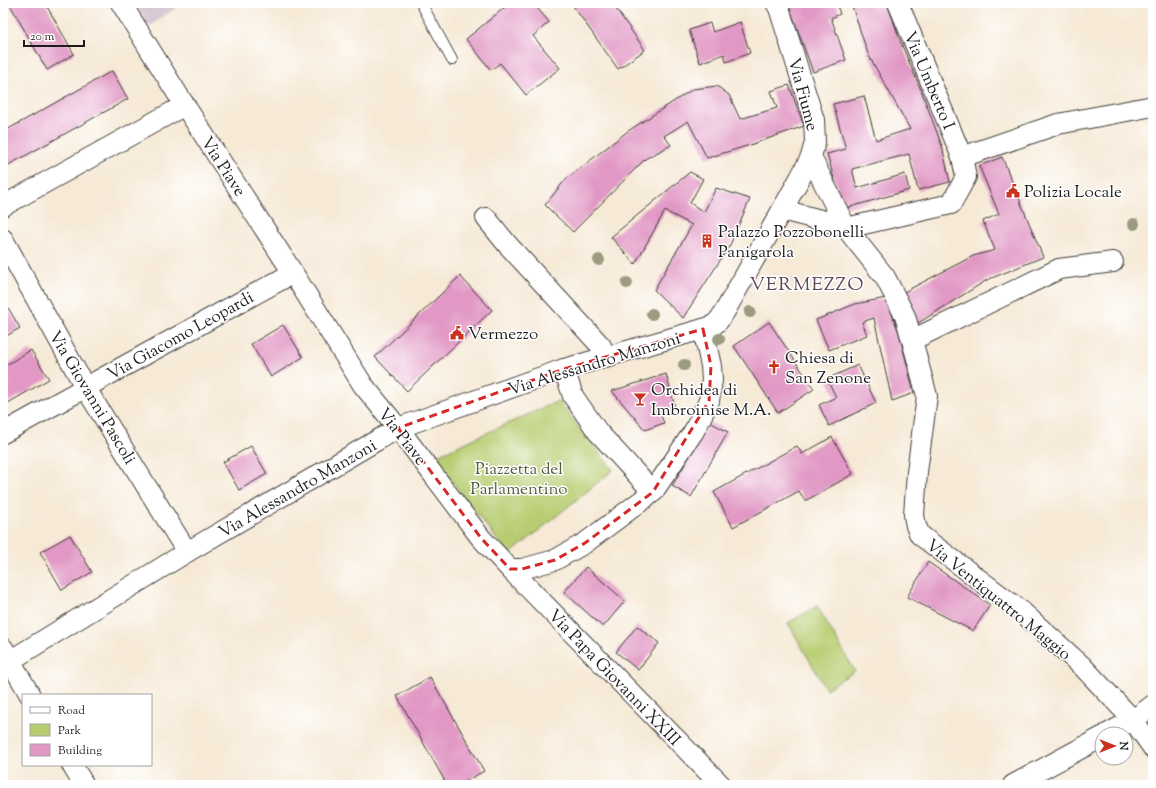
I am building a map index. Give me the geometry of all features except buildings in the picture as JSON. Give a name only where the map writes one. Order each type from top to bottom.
[{"type":"street","name":"Via Piave","points":[[121,3],[184,105],[293,273],[363,386],[398,428],[481,538],[510,569]]},
{"type":"street","name":"Via Fiume","points":[[776,3],[779,8],[814,120],[815,142],[811,157],[782,210]]},
{"type":"street","name":"Via Umberto I","points":[[846,228],[951,204],[966,177],[962,157],[898,3]]},
{"type":"street","points":[[3,206],[184,105]]},
{"type":"street","points":[[962,157],[1058,124],[1153,106]]},
{"type":"street","points":[[811,157],[846,228]]},
{"type":"street","points":[[782,210],[846,228]]},
{"type":"street","name":"Via Alessandro Manzoni","points":[[5,658],[398,428],[564,369],[605,356],[711,327],[718,322],[782,210]]},
{"type":"street","points":[[486,218],[507,244],[601,346],[605,356]]},
{"type":"street","name":"Via Ventiquattro Maggio","points":[[846,228],[885,277],[905,316],[927,396],[917,472],[914,515],[916,526],[920,535],[1021,612],[1083,667],[1133,720],[1153,748]]},
{"type":"street","name":"Via Giovanni Pascoli","points":[[3,239],[85,387],[187,552]]},
{"type":"street","points":[[912,340],[1059,268],[1113,262]]},
{"type":"street","name":"Via Giacomo Leopardi","points":[[3,433],[293,273]]},
{"type":"street","points":[[510,569],[522,569],[555,560],[586,543],[653,492],[694,430],[709,401],[712,380],[711,366],[703,329]]},
{"type":"street","points":[[564,369],[573,396],[598,432],[653,492]]},
{"type":"street","name":"Via Papa Giovanni XXIII","points":[[510,569],[721,785]]},
{"type":"street","points":[[5,658],[29,694]]},
{"type":"street","points":[[1122,726],[1133,720],[1153,705]]},
{"type":"street","points":[[1013,785],[1094,741]]},
{"type":"street","points":[[73,766],[84,785]]},
{"type":"lane","points":[[422,3],[452,60]]},
{"type":"highlighted area","points":[[703,329],[711,366],[709,401],[653,492],[585,543],[555,560],[522,569],[510,569],[481,538],[398,428],[564,369]]},
{"type":"shaded area","points":[[135,3],[183,3],[149,27]]},
{"type":"green space","name":"Piazzetta del Parlamentino","points":[[558,401],[613,470],[509,555],[433,457]]},
{"type":"green space","points":[[817,606],[855,671],[826,689],[788,623]]},
{"type":"place","name":"Polizia Locale","points":[[1013,191]]},
{"type":"place","name":"Palazzo Pozzobonelli Panigarola","points":[[707,241]]},
{"type":"place","name":"Vermezzo","points":[[457,333]]},
{"type":"place","name":"Chiesa di San Zenone","points":[[774,367]]},
{"type":"place","name":"Orchidea di Imbroinise M.A.","points":[[640,399]]},
{"type":"district","name":"VERMEZZO","points":[[807,283]]}]
